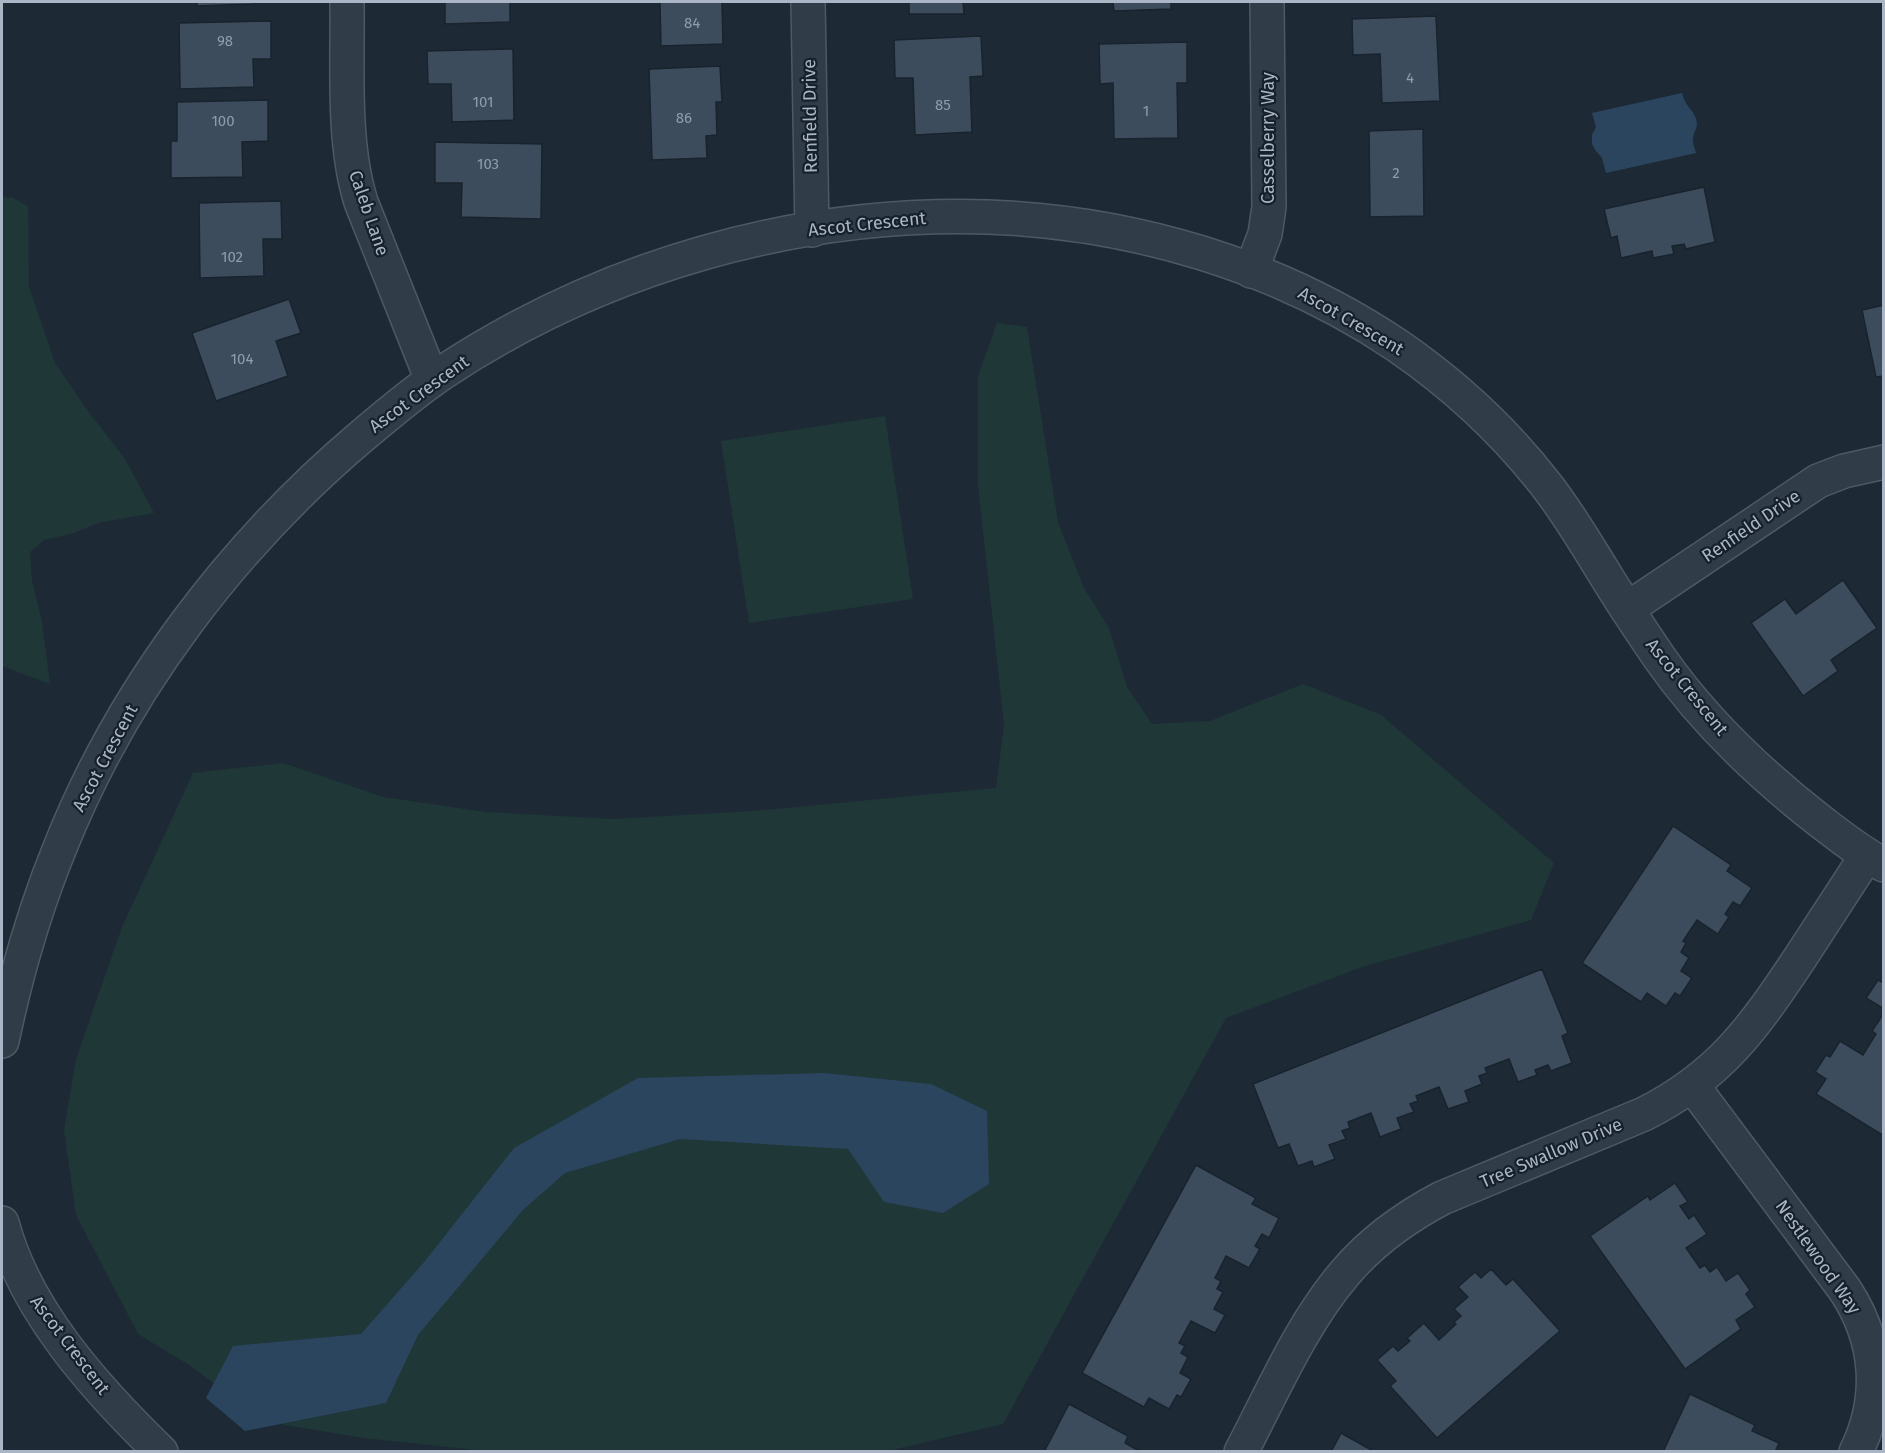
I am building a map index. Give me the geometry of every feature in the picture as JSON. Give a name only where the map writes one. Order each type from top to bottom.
[{"type":"street","name":"Caleb Lane","points":[[347,2],[350,144],[353,174],[361,202],[432,380]]},
{"type":"street","name":"Renfield Drive","points":[[808,2],[812,230]]},
{"type":"street","name":"Casselberry Way","points":[[1251,271],[1265,234],[1269,203],[1267,2]]},
{"type":"street","name":"Ascot Crescent","points":[[2,1041],[27,940],[62,842],[104,755],[158,663],[191,616],[228,570],[301,489],[398,405],[432,380],[545,314],[614,282],[669,262],[724,248],[812,230],[911,217],[1029,219],[1088,226],[1151,239],[1251,271],[1302,292],[1353,318],[1400,348],[1481,414],[1516,449],[1547,485],[1664,665],[1696,704],[1731,741],[1804,808],[1875,860]]},
{"type":"street","name":"Renfield Drive","points":[[1627,609],[1818,481],[1844,471],[1884,462]]},
{"type":"street","name":"Tree Swallow Drive","points":[[1242,1452],[1319,1307],[1345,1272],[1383,1235],[1412,1215],[1443,1198],[1637,1117],[1671,1100],[1692,1085],[1730,1053],[1759,1019],[1875,860]]},
{"type":"street","name":"Nestlewood Way","points":[[1692,1085],[1845,1290],[1859,1313],[1872,1352],[1874,1379],[1869,1419],[1856,1452]]},
{"type":"street","name":"Ascot Crescent","points":[[2,1223],[15,1264],[30,1292],[59,1336],[93,1380],[161,1452]]},
{"type":"green space","points":[[11,197],[28,206],[29,287],[55,363],[125,459],[154,513],[98,523],[74,533],[44,540],[30,552],[32,581],[42,622],[50,684],[2,666],[2,198]]},
{"type":"green space","points":[[997,323],[1027,327],[1058,522],[1084,588],[1109,628],[1127,687],[1152,724],[1210,721],[1303,684],[1381,715],[1554,863],[1531,920],[1365,966],[1226,1018],[1003,1424],[888,1451],[485,1451],[364,1438],[285,1425],[240,1403],[192,1367],[138,1334],[76,1215],[64,1130],[76,1059],[122,927],[193,773],[283,763],[383,797],[485,812],[614,819],[754,811],[996,788],[1004,725],[978,485],[978,376]]},
{"type":"green space","points":[[885,416],[913,599],[749,623],[721,441]]},
{"type":"water","points":[[1682,93],[1697,122],[1693,140],[1696,153],[1606,173],[1602,158],[1592,144],[1592,135],[1596,127],[1592,113]]},
{"type":"water","points":[[824,1073],[931,1084],[987,1111],[989,1184],[943,1213],[884,1202],[848,1149],[680,1139],[565,1173],[523,1210],[418,1335],[386,1403],[245,1431],[206,1398],[233,1346],[361,1334],[425,1261],[514,1148],[638,1078]]},
{"type":"building","points":[[197,2],[254,2],[254,4],[197,6]]},
{"type":"building","points":[[445,2],[510,2],[510,22],[445,24]]},
{"type":"building","points":[[660,2],[722,2],[723,44],[661,46]]},
{"type":"building","points":[[909,2],[963,2],[964,14],[909,14]]},
{"type":"building","points":[[1113,2],[1171,2],[1171,9],[1114,11]]},
{"type":"building","points":[[1436,16],[1440,101],[1382,103],[1380,54],[1353,55],[1352,19]]},
{"type":"building","points":[[271,21],[271,59],[253,59],[254,87],[180,89],[179,23]]},
{"type":"building","points":[[981,36],[983,76],[970,77],[972,132],[915,135],[913,78],[895,78],[894,40]]},
{"type":"building","points":[[1187,42],[1187,83],[1177,83],[1178,138],[1114,139],[1113,83],[1100,84],[1099,44]]},
{"type":"building","points":[[513,49],[514,120],[452,122],[451,84],[428,84],[427,51]]},
{"type":"building","points":[[720,66],[722,102],[716,102],[717,135],[706,136],[707,158],[652,160],[649,69]]},
{"type":"building","points":[[268,100],[268,141],[242,142],[243,177],[171,178],[171,141],[177,141],[177,102]]},
{"type":"building","points":[[1423,129],[1424,216],[1370,217],[1369,131]]},
{"type":"building","points":[[435,142],[542,144],[541,219],[461,217],[462,183],[435,183]]},
{"type":"building","points":[[1704,187],[1715,242],[1686,249],[1684,244],[1672,246],[1674,254],[1653,258],[1652,251],[1621,258],[1617,236],[1611,238],[1604,209]]},
{"type":"building","points":[[281,201],[282,239],[263,239],[264,276],[200,278],[199,203]]},
{"type":"building","points":[[289,299],[301,333],[276,341],[288,376],[216,401],[192,333]]},
{"type":"building","points":[[1884,305],[1884,376],[1876,377],[1862,310]]},
{"type":"building","points":[[1843,580],[1877,628],[1831,660],[1838,671],[1803,696],[1751,623],[1785,599],[1796,614]]},
{"type":"building","points":[[1673,826],[1731,865],[1727,871],[1752,888],[1740,906],[1733,902],[1725,914],[1729,917],[1718,934],[1697,920],[1683,941],[1686,943],[1681,952],[1689,958],[1681,971],[1692,978],[1680,996],[1675,993],[1666,1006],[1647,993],[1641,1002],[1582,963]]},
{"type":"building","points":[[1542,969],[1568,1033],[1562,1036],[1572,1063],[1551,1071],[1548,1065],[1535,1070],[1537,1075],[1518,1082],[1509,1059],[1485,1068],[1487,1073],[1479,1076],[1482,1084],[1465,1091],[1469,1102],[1448,1109],[1439,1087],[1416,1096],[1418,1101],[1410,1104],[1414,1112],[1397,1118],[1401,1129],[1380,1137],[1371,1113],[1348,1122],[1350,1128],[1342,1131],[1346,1139],[1329,1145],[1335,1159],[1314,1167],[1312,1161],[1298,1166],[1289,1144],[1278,1148],[1253,1084]]},
{"type":"building","points":[[1878,980],[1882,982],[1884,980],[1884,1009],[1866,998]]},
{"type":"building","points":[[1884,1013],[1884,1136],[1816,1094],[1826,1079],[1815,1072],[1826,1055],[1830,1057],[1840,1041],[1863,1055],[1876,1034],[1872,1031]]},
{"type":"building","points":[[1196,1165],[1256,1198],[1252,1204],[1279,1218],[1269,1238],[1262,1234],[1255,1246],[1260,1249],[1249,1268],[1226,1256],[1215,1278],[1221,1281],[1217,1289],[1223,1292],[1214,1309],[1225,1315],[1215,1333],[1191,1321],[1179,1343],[1185,1346],[1181,1353],[1188,1357],[1180,1373],[1191,1379],[1181,1397],[1177,1395],[1169,1409],[1149,1398],[1144,1407],[1082,1373]]},
{"type":"building","points":[[1675,1183],[1688,1202],[1680,1206],[1689,1219],[1694,1215],[1707,1234],[1686,1248],[1700,1268],[1705,1265],[1710,1272],[1717,1267],[1726,1281],[1738,1273],[1750,1290],[1746,1294],[1755,1307],[1736,1320],[1741,1329],[1685,1369],[1590,1236],[1648,1196],[1650,1200]]},
{"type":"building","points":[[1491,1269],[1506,1285],[1513,1279],[1560,1331],[1437,1438],[1390,1386],[1396,1381],[1377,1360],[1393,1346],[1398,1351],[1410,1341],[1407,1338],[1424,1323],[1439,1340],[1456,1324],[1454,1322],[1461,1316],[1454,1309],[1468,1297],[1458,1287],[1475,1272],[1481,1278]]},
{"type":"building","points":[[1690,1394],[1755,1425],[1752,1431],[1779,1443],[1775,1452],[1663,1452]]},
{"type":"building","points":[[1069,1404],[1128,1436],[1125,1443],[1141,1452],[1044,1452]]},
{"type":"building","points":[[1341,1433],[1375,1452],[1331,1452]]}]
